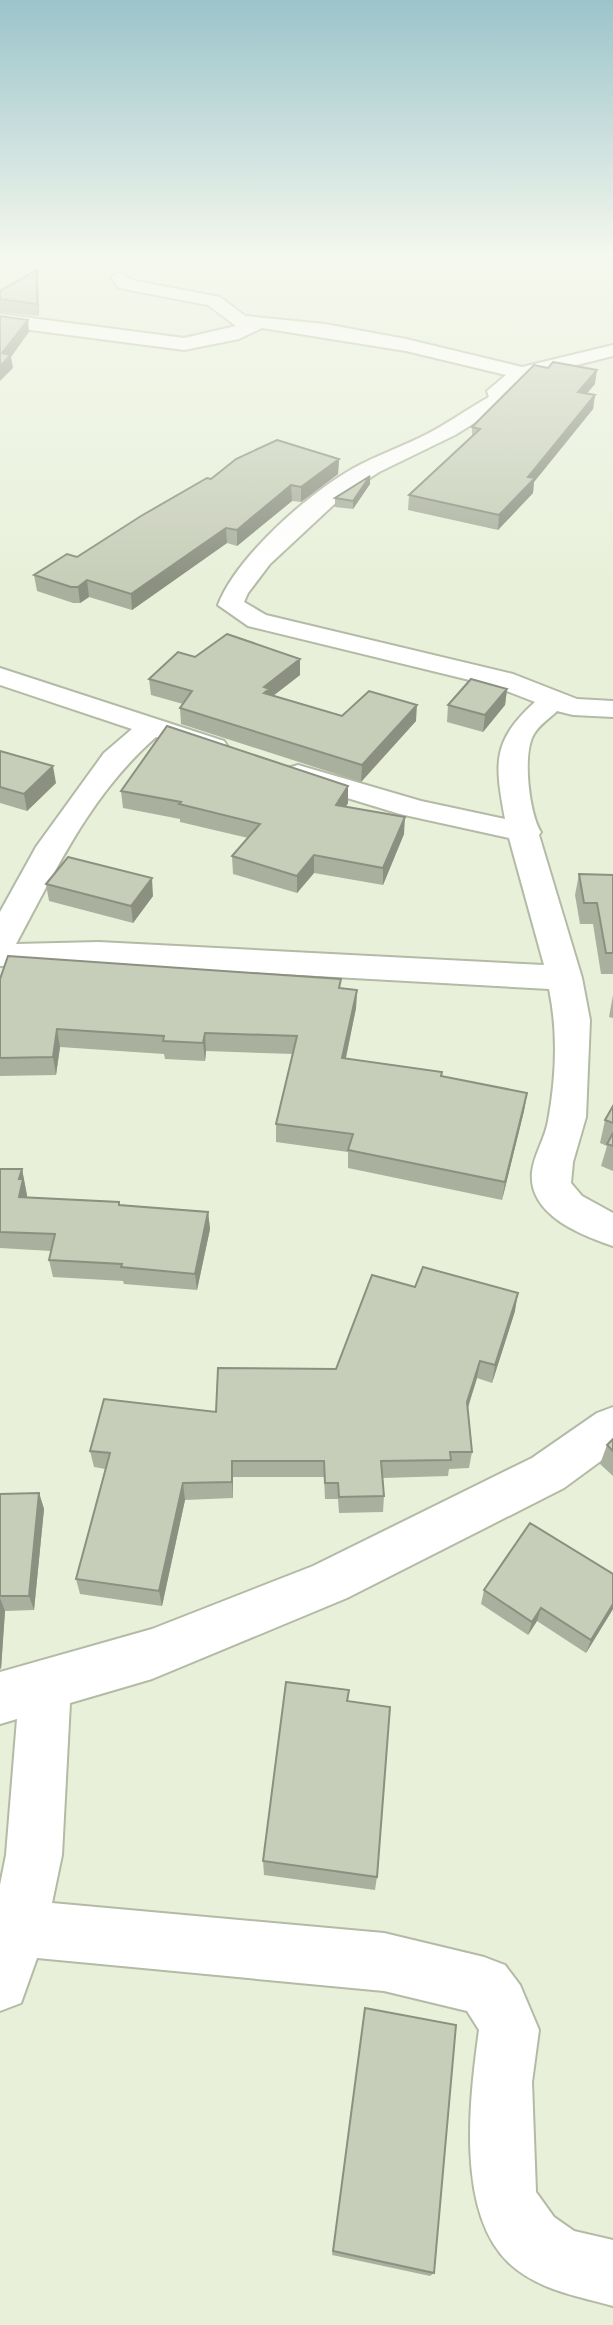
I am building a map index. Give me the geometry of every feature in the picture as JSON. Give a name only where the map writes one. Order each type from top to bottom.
[{"type":"street","points":[[495,366],[522,373]]},
{"type":"street","points":[[547,366],[522,373],[497,391],[500,394],[498,400],[448,432],[344,484],[293,527],[240,583],[231,596],[231,605],[257,621],[503,680],[551,701],[573,707],[613,709]]},
{"type":"street","points":[[0,676],[408,809],[464,823],[526,832]]},
{"type":"street","points":[[551,701],[519,736],[511,761],[513,782],[537,885],[565,978],[572,1022],[566,1124],[552,1170],[552,1184],[562,1201],[580,1215],[613,1230]]},
{"type":"street","points":[[0,943],[51,847],[114,760],[151,727]]},
{"type":"street","points":[[0,955],[99,953],[565,978]]},
{"type":"street","points":[[0,1982],[19,1928],[34,1855],[23,1692],[152,1654],[330,1582],[548,1473],[613,1427]]},
{"type":"street","points":[[19,1928],[384,1962],[484,1986],[499,2006],[509,2030],[502,2082],[504,2193],[513,2216],[531,2240],[560,2260],[613,2273]]},
{"type":"building","points":[[532,366],[578,366],[597,370],[578,392],[595,395],[528,477],[535,478],[499,515],[409,495],[480,429],[472,427]]},
{"type":"building","points":[[277,440],[339,459],[301,487],[291,485],[237,530],[226,528],[131,594],[87,580],[78,587],[71,587],[34,575],[67,554],[77,557],[141,516],[207,478],[211,479],[236,459]]},
{"type":"building","points":[[370,476],[353,501],[335,498]]},
{"type":"building","points":[[227,634],[300,659],[264,687],[269,689],[264,693],[342,716],[369,691],[417,705],[362,765],[180,708],[192,691],[149,679],[178,652],[195,657]]},
{"type":"building","points":[[471,679],[507,689],[485,715],[448,705]]},
{"type":"building","points":[[167,726],[348,786],[336,805],[405,817],[383,868],[314,855],[297,876],[232,856],[260,824],[179,804],[181,802],[121,791]]},
{"type":"building","points":[[0,751],[53,766],[24,794],[0,787]]},
{"type":"building","points":[[68,857],[152,878],[131,906],[46,884]]},
{"type":"building","points":[[579,874],[613,875],[613,953],[606,953],[597,903],[584,903]]},
{"type":"building","points":[[8,956],[341,979],[339,988],[357,990],[342,1058],[442,1072],[441,1076],[527,1093],[505,1182],[348,1150],[353,1134],[276,1124],[297,1036],[205,1033],[203,1043],[163,1041],[164,1036],[57,1029],[53,1057],[0,1058],[0,979]]},
{"type":"building","points":[[613,1106],[613,1123],[605,1120]]},
{"type":"building","points":[[613,1133],[613,1146],[607,1144]]},
{"type":"building","points":[[0,1169],[22,1169],[19,1197],[119,1202],[119,1205],[208,1212],[195,1274],[121,1267],[122,1264],[49,1260],[55,1234],[0,1232]]},
{"type":"building","points":[[423,1267],[518,1293],[495,1365],[480,1361],[467,1402],[472,1452],[450,1452],[451,1460],[381,1461],[384,1496],[339,1497],[338,1483],[325,1483],[324,1461],[232,1461],[232,1482],[183,1483],[159,1591],[76,1579],[110,1453],[90,1451],[104,1399],[216,1412],[218,1368],[336,1369],[372,1275],[415,1287]]},
{"type":"building","points":[[613,1439],[613,1451],[607,1445]]},
{"type":"building","points":[[39,1493],[29,1596],[0,1596],[0,1494]]},
{"type":"building","points":[[530,1523],[613,1574],[613,1604],[591,1640],[541,1608],[532,1622],[484,1590]]},
{"type":"building","points":[[286,1682],[349,1690],[347,1701],[390,1707],[377,1877],[263,1861]]},
{"type":"building","points":[[365,2008],[456,2025],[434,2273],[333,2251]]}]
